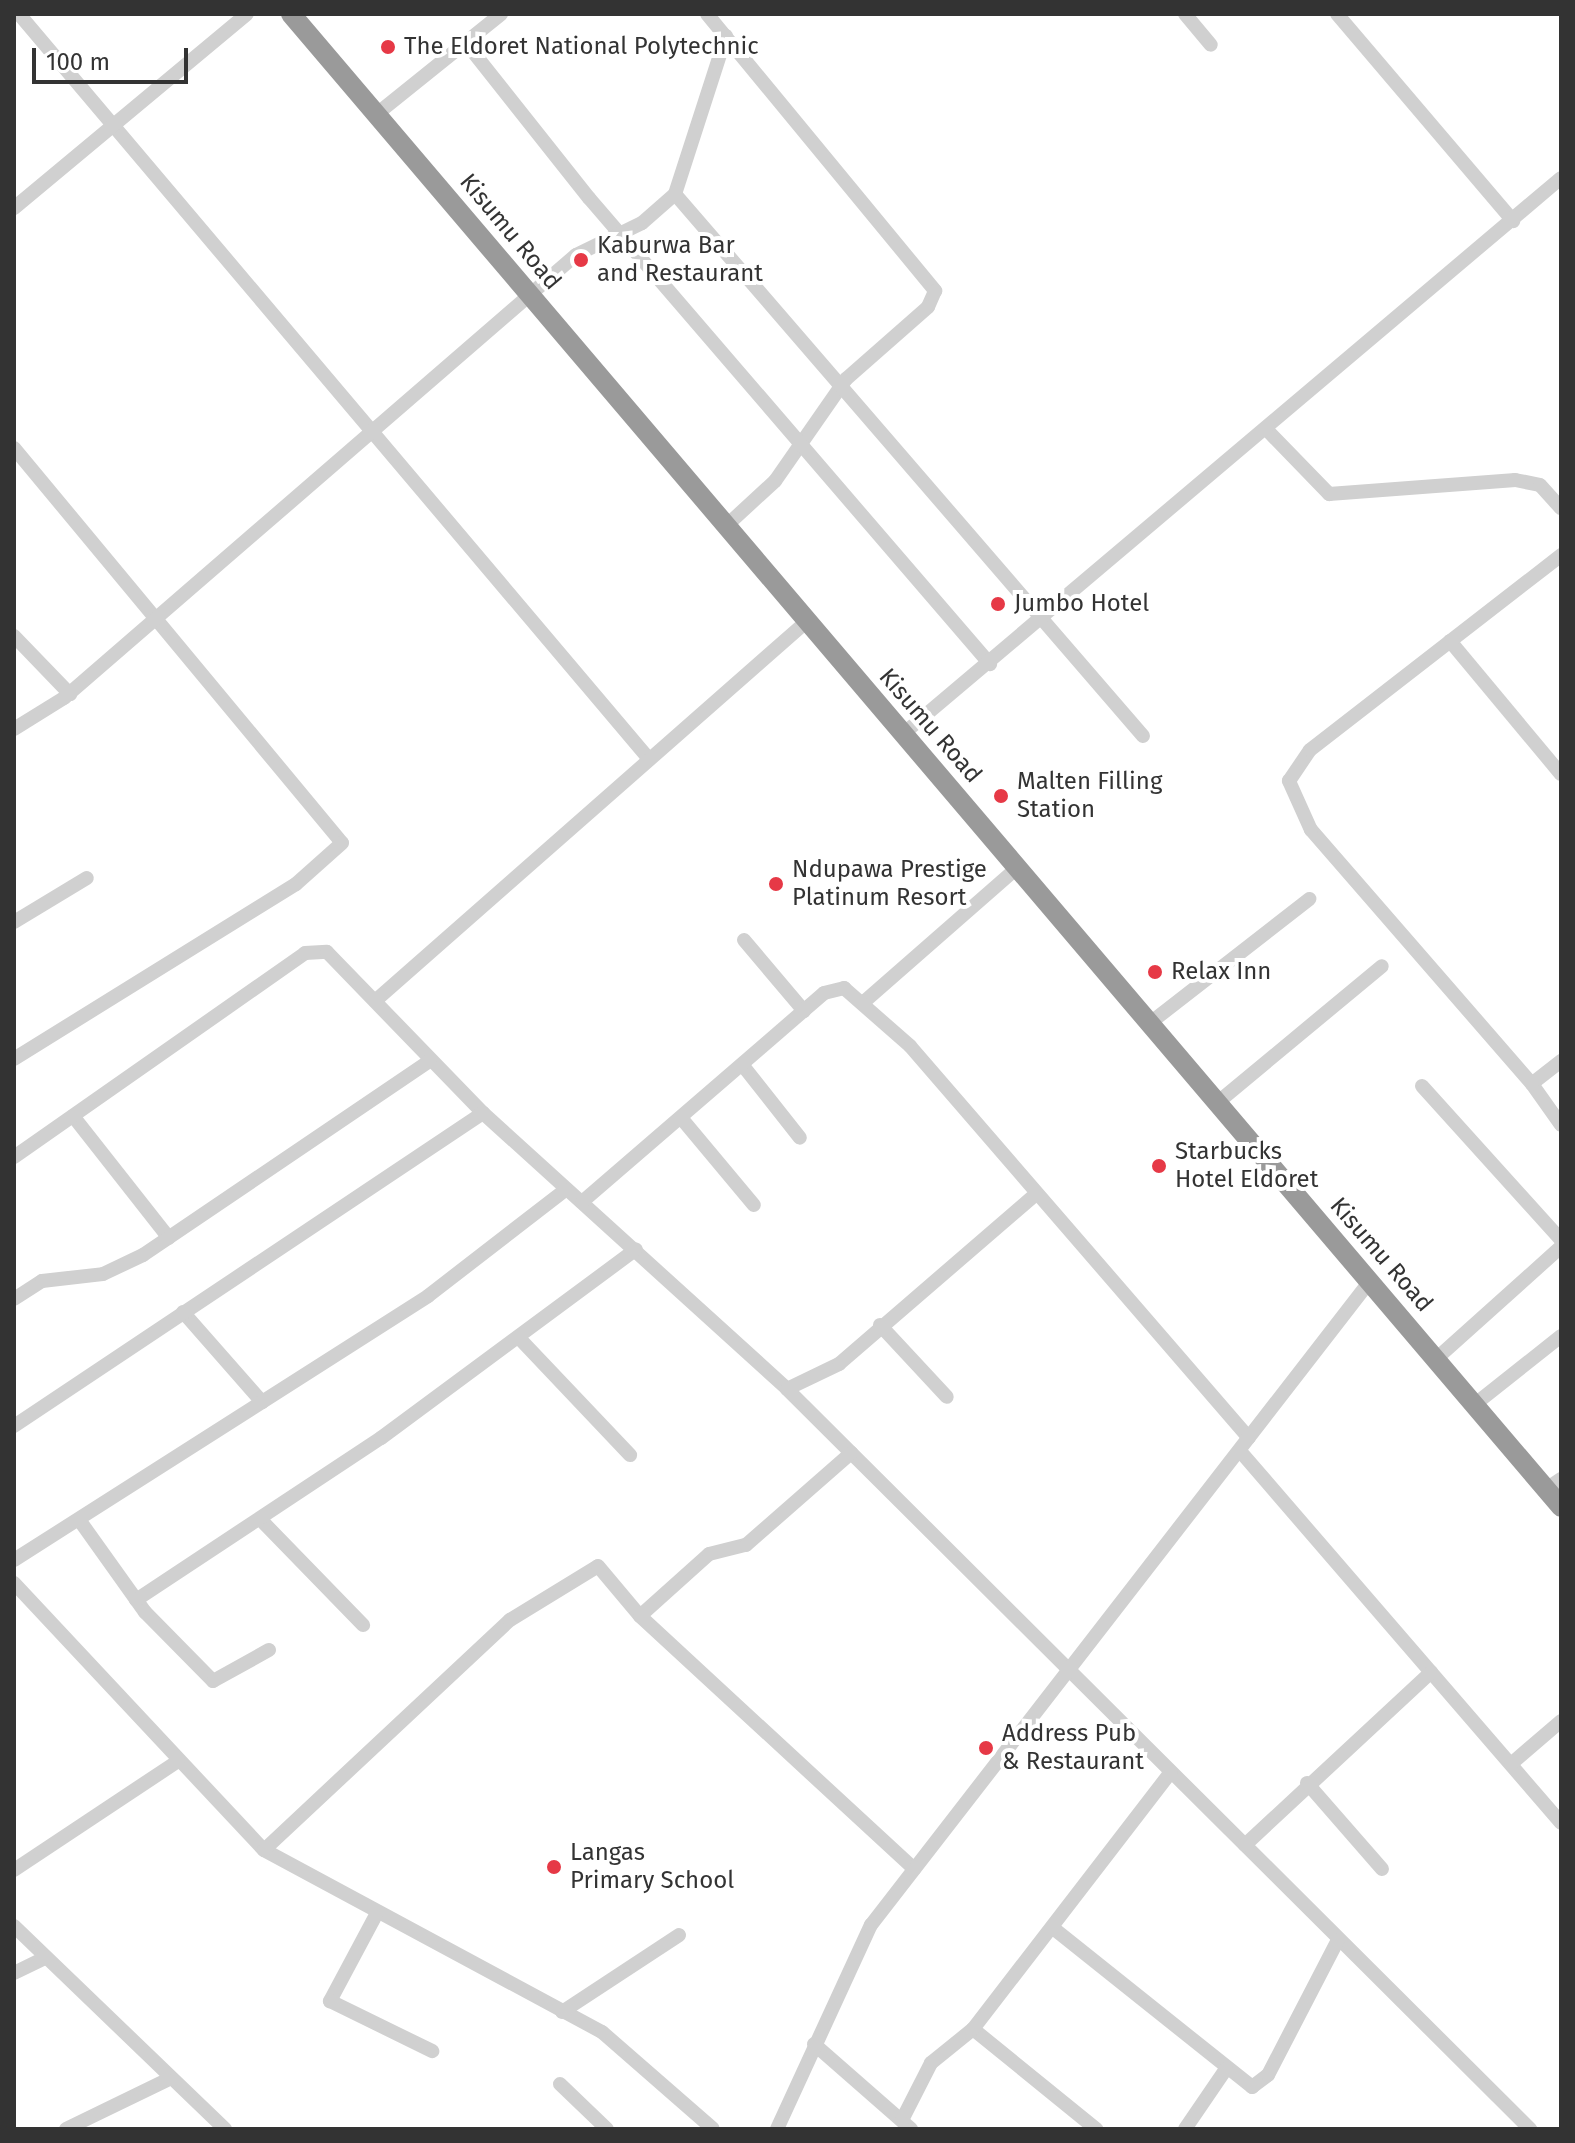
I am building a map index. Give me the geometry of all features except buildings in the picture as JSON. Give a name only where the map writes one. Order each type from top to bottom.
[{"type":"highway","name":"Kisumu Road","points":[[291,14],[1474,1405],[1554,1484],[1561,1507]]},
{"type":"street","points":[[19,14],[367,433],[649,759]]},
{"type":"street","points":[[14,208],[247,14]]},
{"type":"street","points":[[378,113],[501,14]]},
{"type":"street","points":[[707,14],[934,286],[928,307],[839,389],[801,447],[726,526]]},
{"type":"street","points":[[1185,14],[1211,45]]},
{"type":"street","points":[[1337,14],[1513,221]]},
{"type":"street","points":[[14,729],[70,694],[367,433],[576,255],[617,232],[642,223],[675,194],[726,36]]},
{"type":"street","points":[[466,43],[617,232],[990,664]]},
{"type":"street","points":[[903,734],[1268,431],[1561,178]]},
{"type":"street","points":[[675,194],[1039,623],[1143,736]]},
{"type":"street","points":[[1268,431],[1329,494],[1515,480],[1540,485],[1561,508]]},
{"type":"street","points":[[14,448],[342,847],[296,884],[14,1059]]},
{"type":"street","points":[[1561,555],[1303,756],[1290,772],[1291,791],[1311,830],[1532,1084],[1561,1125]]},
{"type":"street","points":[[375,1001],[806,622]]},
{"type":"street","points":[[14,636],[70,694]]},
{"type":"street","points":[[1450,641],[1561,774]]},
{"type":"street","points":[[865,1001],[1017,868]]},
{"type":"street","points":[[14,922],[87,878]]},
{"type":"street","points":[[1150,1023],[1309,899]]},
{"type":"street","points":[[744,940],[804,1011]]},
{"type":"street","points":[[14,1157],[312,949],[327,952],[429,1061],[483,1113],[787,1389],[1530,2129]]},
{"type":"street","points":[[1217,1103],[1382,966]]},
{"type":"street","points":[[582,1202],[744,1067],[804,1011],[837,988],[865,1001],[1249,1438]]},
{"type":"street","points":[[14,1299],[42,1281],[103,1274],[169,1238],[429,1061]]},
{"type":"street","points":[[1532,1084],[1561,1061]]},
{"type":"street","points":[[744,1067],[800,1138]]},
{"type":"street","points":[[1422,1086],[1561,1240]]},
{"type":"street","points":[[14,1426],[483,1113]]},
{"type":"street","points":[[73,1116],[169,1238]]},
{"type":"street","points":[[682,1119],[754,1205]]},
{"type":"street","points":[[14,1560],[80,1521],[428,1296],[565,1190]]},
{"type":"street","points":[[787,1389],[839,1364],[880,1325],[1036,1194]]},
{"type":"street","points":[[1436,1359],[1561,1247]]},
{"type":"street","points":[[136,1600],[260,1519],[520,1339],[636,1249]]},
{"type":"street","points":[[777,2129],[863,1937],[1370,1281]]},
{"type":"street","points":[[183,1312],[262,1402]]},
{"type":"street","points":[[880,1325],[947,1397]]},
{"type":"street","points":[[1474,1405],[1561,1336]]},
{"type":"street","points":[[520,1339],[630,1455]]},
{"type":"street","points":[[1240,1451],[1561,1823]]},
{"type":"street","points":[[640,1616],[709,1554],[746,1545],[851,1453]]},
{"type":"street","points":[[260,1519],[363,1625]]},
{"type":"street","points":[[80,1521],[136,1600],[213,1681],[269,1650]]},
{"type":"street","points":[[264,1850],[537,1600],[598,1566],[640,1616],[914,1869]]},
{"type":"street","points":[[14,1583],[264,1850],[617,2041],[713,2129]]},
{"type":"street","points":[[1245,1845],[1307,1783],[1431,1672]]},
{"type":"street","points":[[1511,1764],[1561,1721]]},
{"type":"street","points":[[14,1870],[178,1761]]},
{"type":"street","points":[[814,2044],[907,2124],[931,2063],[973,2029],[1171,1772]]},
{"type":"street","points":[[1307,1783],[1382,1869]]},
{"type":"street","points":[[377,1913],[330,2001],[432,2051]]},
{"type":"street","points":[[14,1926],[167,2080],[225,2129]]},
{"type":"street","points":[[1053,1928],[1252,2087],[1268,2075],[1338,1940]]},
{"type":"street","points":[[562,2012],[679,1935]]},
{"type":"street","points":[[14,1973],[45,1958]]},
{"type":"street","points":[[973,2029],[1096,2129]]},
{"type":"street","points":[[1185,2129],[1226,2069]]},
{"type":"street","points":[[66,2129],[167,2080]]},
{"type":"street","points":[[560,2084],[607,2129]]},
{"type":"place","name":"The Eldoret National Polytechnic","points":[[388,47]]},
{"type":"place","name":"Kaburwa Bar and Restaurant","points":[[581,260]]},
{"type":"place","name":"Jumbo Hotel","points":[[998,604]]},
{"type":"place","name":"Malten Filling Station","points":[[1001,796]]},
{"type":"place","name":"Ndupawa Prestige Platinum Resort","points":[[776,884]]},
{"type":"place","name":"Relax Inn","points":[[1155,972]]},
{"type":"place","name":"Starbucks Hotel Eldoret","points":[[1159,1166]]},
{"type":"place","name":"Address Pub & Restaurant","points":[[986,1748]]},
{"type":"place","name":"Langas Primary School","points":[[554,1867]]}]
